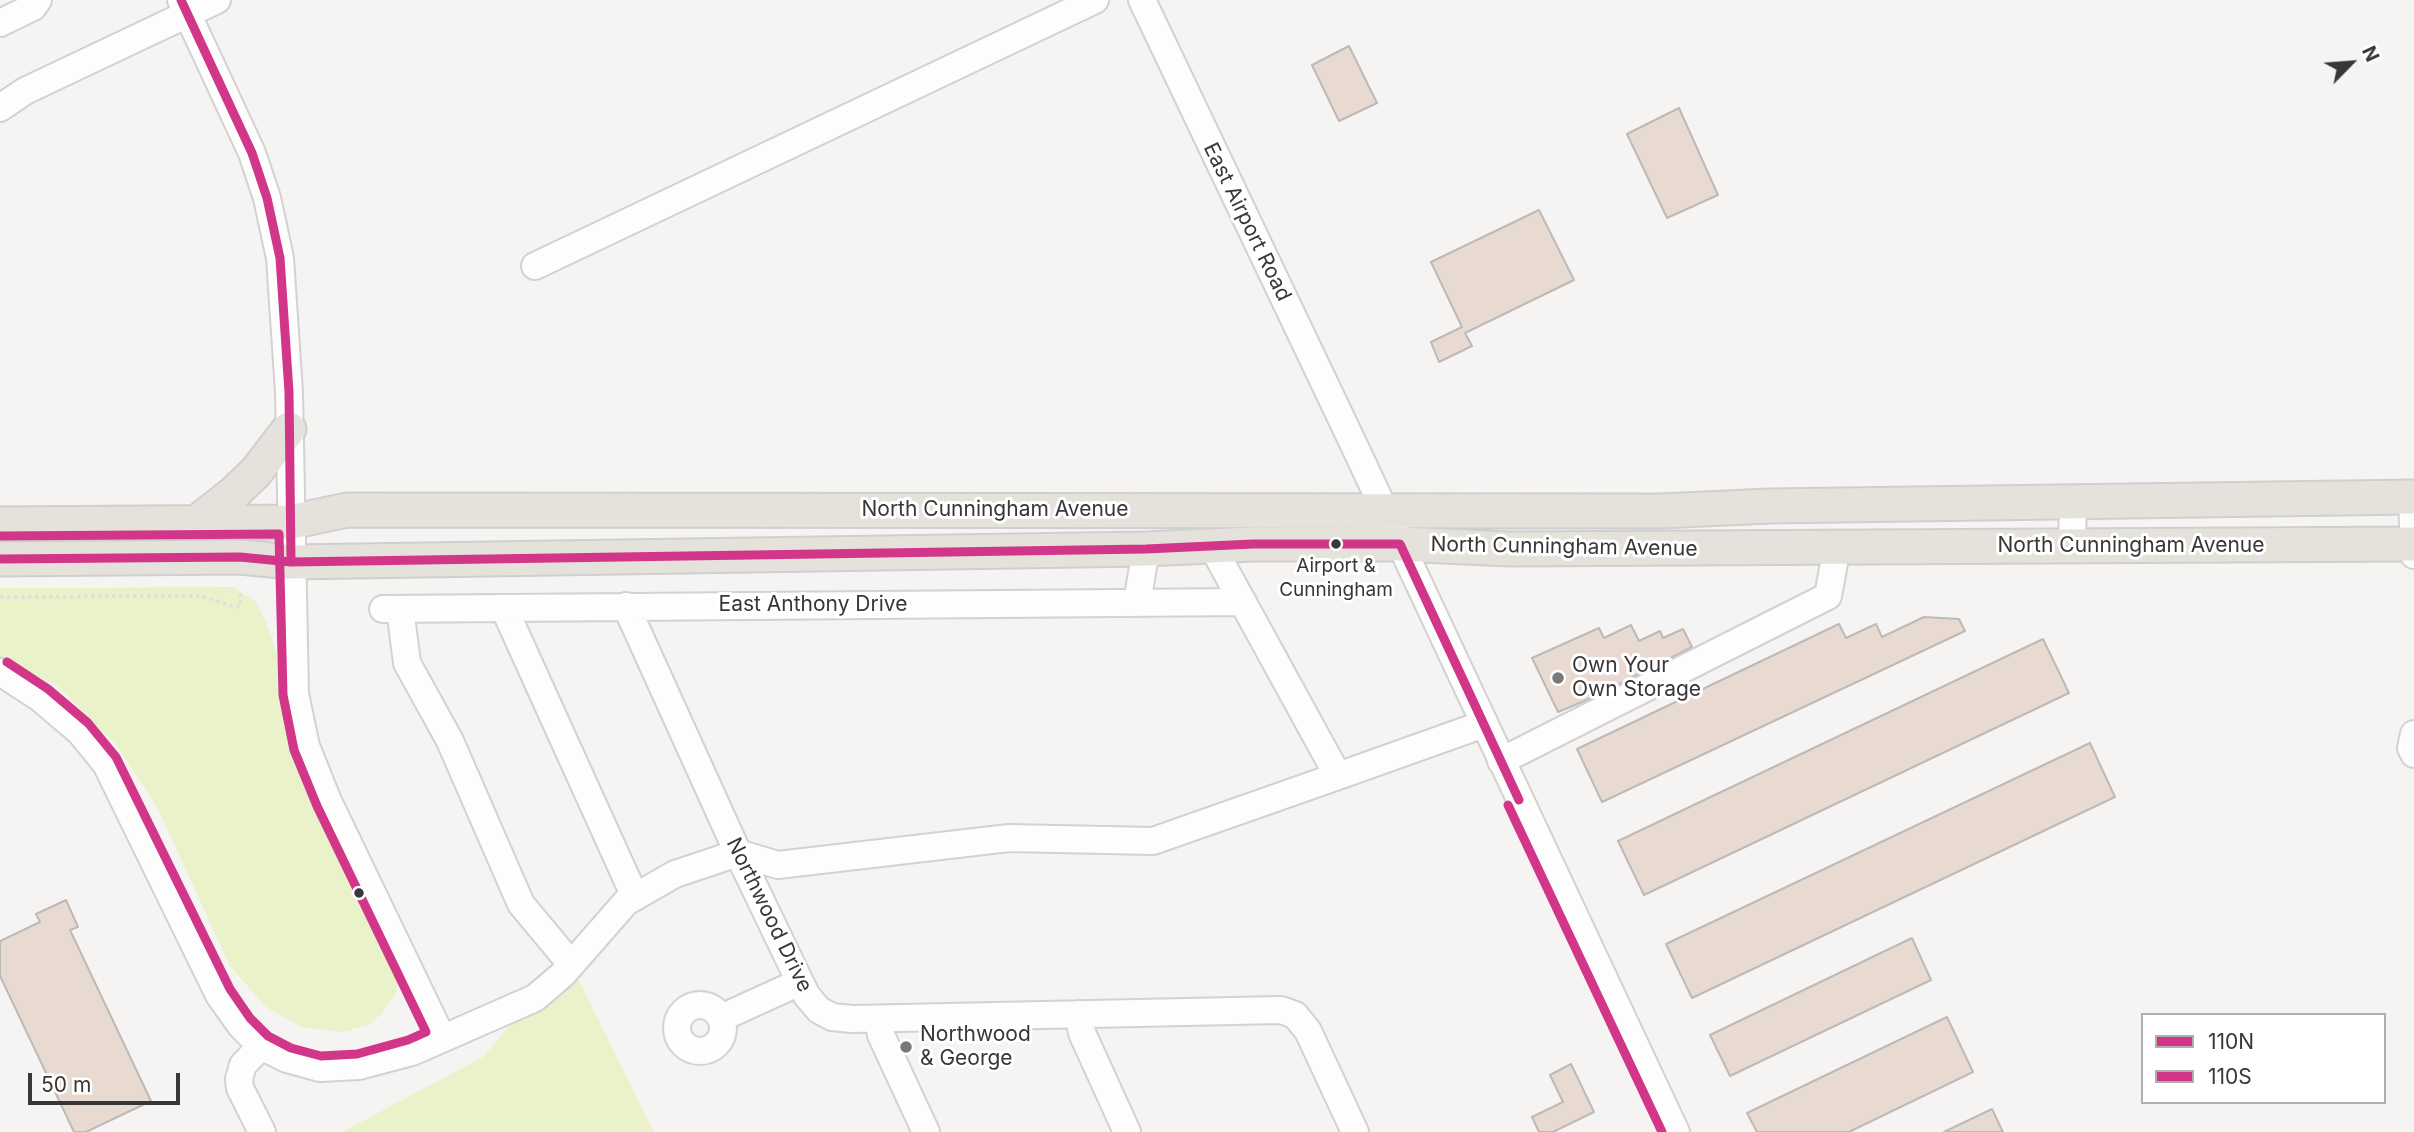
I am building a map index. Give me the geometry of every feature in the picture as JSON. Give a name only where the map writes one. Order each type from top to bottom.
[{"type":"main road","points":[[196,523],[256,472],[289,429]]},
{"type":"main road","name":"North Cunningham Avenue","points":[[0,524],[291,522],[347,510],[1661,511],[1770,506],[2413,497]]},
{"type":"main road","name":"North Cunningham Avenue","points":[[0,559],[240,557],[291,562],[1400,544],[1509,549],[2072,546],[2413,548]]},
{"type":"street","points":[[0,108],[25,91],[185,7],[217,0]]},
{"type":"street","points":[[536,266],[1095,0]]},
{"type":"street","name":"East Airport Road","points":[[1142,0],[1400,544]]},
{"type":"street","points":[[0,23],[34,2]]},
{"type":"street","points":[[185,7],[252,153],[267,198],[280,258],[289,429],[295,694],[306,746],[328,801],[442,1038]]},
{"type":"street","points":[[2413,497],[2413,548]]},
{"type":"street","points":[[2072,546],[2073,502]]},
{"type":"street","points":[[1400,544],[1676,1132]]},
{"type":"street","points":[[1212,546],[1338,776]]},
{"type":"street","points":[[1501,761],[1828,596],[1837,547]]},
{"type":"street","points":[[1137,603],[1146,549]]},
{"type":"street","name":"East Anthony Drive","points":[[571,964],[521,904],[450,741],[407,663],[391,609],[1242,602]]},
{"type":"street","name":"Northwood Drive","points":[[626,607],[738,853],[807,996],[819,1010],[832,1017],[878,1018],[1287,1011],[1295,1015],[1308,1031],[1355,1132]]},
{"type":"street","points":[[504,608],[635,897]]},
{"type":"street","points":[[0,672],[40,698],[80,732],[106,764],[219,995],[241,1026],[261,1046],[286,1059],[320,1068],[359,1066],[412,1052],[535,998],[571,964],[626,902],[675,874],[738,853],[778,865],[1009,838],[1153,841],[1484,724]]},
{"type":"street","points":[[2414,734],[2411,748],[2414,754]]},
{"type":"street","points":[[721,1018],[800,982]]},
{"type":"street","points":[[1078,1014],[1083,1033],[1127,1132]]},
{"type":"street","points":[[878,1018],[881,1035],[926,1132]]},
{"type":"street","points":[[261,1046],[243,1065],[239,1079],[240,1088],[262,1132]]},
{"type":"path","points":[[0,597],[201,596],[235,607],[241,606],[240,592]]},
{"type":"green space","points":[[233,587],[256,602],[266,622],[281,667],[290,727],[398,970],[397,992],[382,1013],[369,1025],[342,1032],[302,1027],[266,1007],[230,966],[157,807],[117,746],[57,686],[0,658],[0,588]]},
{"type":"green space","points":[[568,958],[654,1132],[342,1132],[483,1057]]},
{"type":"building","points":[[1349,46],[1377,103],[1339,121],[1312,65]]},
{"type":"building","points":[[1679,108],[1718,195],[1667,218],[1627,134]]},
{"type":"building","points":[[1539,210],[1574,280],[1465,333],[1472,346],[1439,362],[1431,342],[1462,327],[1431,262]]},
{"type":"building","points":[[1924,617],[1959,619],[1965,631],[1602,802],[1577,749],[1839,624],[1846,638],[1876,624],[1882,637]]},
{"type":"building","points":[[1631,625],[1639,641],[1660,631],[1663,638],[1683,629],[1692,647],[1594,697],[1558,712],[1532,658],[1599,628],[1604,638]]},
{"type":"building","points":[[2043,639],[2069,693],[1644,895],[1618,841]]},
{"type":"building","points":[[2090,743],[2115,797],[1692,998],[1666,944]]},
{"type":"building","points":[[66,900],[78,927],[70,930],[151,1101],[86,1132],[74,1132],[0,976],[0,941],[40,922],[36,914]]},
{"type":"building","points":[[1912,938],[1931,980],[1730,1076],[1710,1035]]},
{"type":"building","points":[[1947,1017],[1973,1072],[1849,1132],[1757,1132],[1747,1113]]},
{"type":"building","points":[[1571,1064],[1594,1112],[1553,1132],[1539,1132],[1532,1117],[1563,1102],[1550,1075]]},
{"type":"building","points":[[1992,1109],[2003,1132],[1944,1132]]},
{"type":"transit line","name":"110N","points":[[181,0],[252,153],[267,198],[280,258],[289,392],[291,562]]},
{"type":"transit line","name":"110S","points":[[0,536],[279,534],[283,695],[294,750],[317,806],[426,1032],[408,1040],[357,1054],[321,1056],[291,1048],[268,1036],[250,1018],[230,989],[116,757],[88,723],[48,689],[7,662]]},
{"type":"transit line","name":"110N","points":[[0,559],[240,557],[291,562],[1146,549],[1253,544],[1400,544],[1519,800]]},
{"type":"transit line","name":"110S","points":[[1508,805],[1662,1132]]},
{"type":"place","name":"Airport & Cunningham","points":[[1336,544]]},
{"type":"place","name":"Own Your Own Storage","points":[[1558,678]]},
{"type":"place","name":"Northwood & George","points":[[906,1047]]}]
